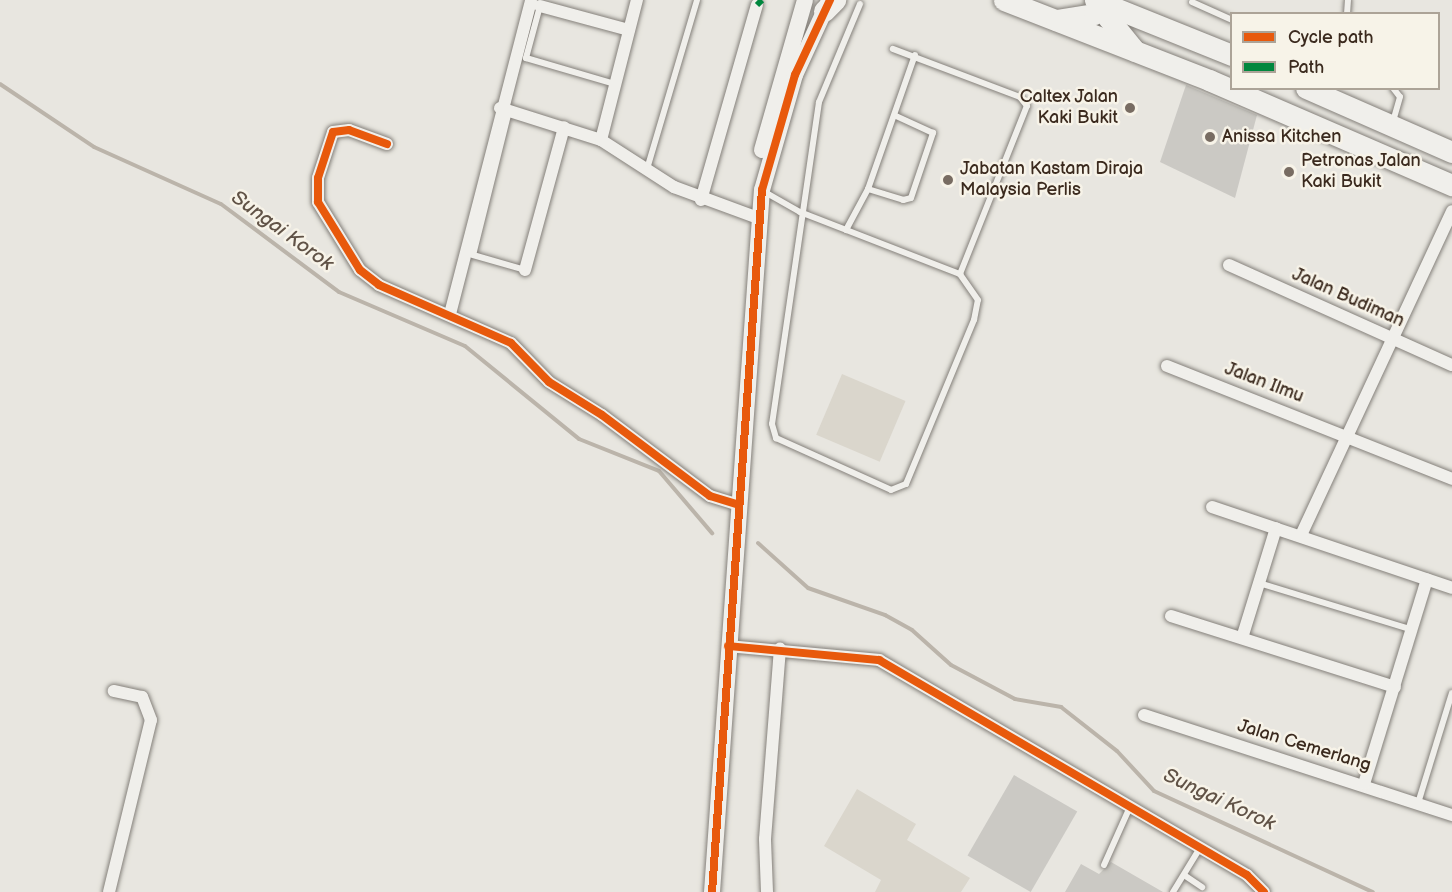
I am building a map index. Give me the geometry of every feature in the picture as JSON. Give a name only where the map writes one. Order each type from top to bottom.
[{"type":"highway","points":[[1004,0],[1230,89]]},
{"type":"highway","points":[[1052,20],[1094,14],[1103,1]]},
{"type":"highway","points":[[1103,1],[1131,8],[1227,53],[1209,80]]},
{"type":"highway","points":[[1103,1],[1109,19],[1136,52]]},
{"type":"highway","points":[[1232,90],[1452,185]]},
{"type":"highway","points":[[1314,90],[1339,96],[1392,126],[1452,152]]},
{"type":"street","points":[[601,140],[637,0]]},
{"type":"street","points":[[764,182],[762,153],[768,121],[802,2]]},
{"type":"street","points":[[450,314],[535,3],[629,30]]},
{"type":"street","points":[[712,892],[736,504],[758,219],[764,182],[795,75],[830,4]]},
{"type":"street","points":[[701,200],[757,5]]},
{"type":"street","points":[[505,110],[601,140],[647,171],[701,200],[758,219]]},
{"type":"street","points":[[525,270],[564,127]]},
{"type":"street","points":[[387,144],[361,133],[333,132],[318,178],[318,202],[370,280],[511,343],[549,382],[602,415],[710,496],[736,504]]},
{"type":"street","points":[[1302,533],[1451,214]]},
{"type":"street","name":"Jalan Budiman","points":[[1229,265],[1452,365]]},
{"type":"street","name":"Jalan Ilmu","points":[[1167,366],[1348,434],[1452,479]]},
{"type":"street","points":[[1212,507],[1276,528],[1302,533],[1452,588]]},
{"type":"street","points":[[1242,638],[1276,528]]},
{"type":"street","points":[[1364,784],[1414,630],[1427,579]]},
{"type":"street","points":[[1171,616],[1395,687]]},
{"type":"street","points":[[728,646],[780,649],[879,660],[1257,881],[1264,892]]},
{"type":"street","points":[[766,892],[765,839],[780,649]]},
{"type":"street","points":[[109,892],[151,720],[142,698],[114,691]]},
{"type":"street","name":"Jalan Cemerlang","points":[[1144,715],[1419,800],[1452,815]]},
{"type":"lane","points":[[647,171],[697,0]]},
{"type":"lane","points":[[1192,2],[1230,19]]},
{"type":"lane","points":[[535,3],[526,58],[615,84]]},
{"type":"lane","points":[[764,182],[800,212],[960,274],[978,300],[974,320],[906,484],[891,490],[781,442],[773,433],[800,212],[819,102],[860,4]]},
{"type":"lane","points":[[893,49],[915,55],[1020,97],[1027,106],[960,274]]},
{"type":"lane","points":[[846,230],[868,189],[896,116],[915,55]]},
{"type":"lane","points":[[1392,126],[1400,97],[1395,90]]},
{"type":"lane","points":[[505,110],[473,255],[525,270]]},
{"type":"lane","points":[[868,189],[903,200],[911,198],[933,132],[896,116]]},
{"type":"lane","points":[[1259,583],[1414,630]]},
{"type":"lane","points":[[1419,800],[1452,693]]},
{"type":"lane","points":[[1104,864],[1130,807]]},
{"type":"lane","points":[[1173,892],[1200,848]]},
{"type":"lane","points":[[1184,875],[1202,888]]},
{"type":"shaded area","points":[[842,374],[906,401],[880,462],[816,435]]},
{"type":"shaded area","points":[[857,789],[916,824],[907,840],[970,878],[961,892],[875,892],[881,880],[824,846]]},
{"type":"building","name":"Anissa Kitchen","points":[[1186,85],[1257,115],[1235,198],[1160,162]]},
{"type":"building","points":[[1014,775],[1077,811],[1031,892],[968,856]]},
{"type":"building","points":[[1111,862],[1163,892],[1065,892],[1081,864],[1099,874]]},
{"type":"waterway","name":"Sungai Korok","points":[[0,84],[94,147],[221,204],[339,292],[465,346],[579,439],[659,471],[712,533]]},
{"type":"waterway","name":"Sungai Korok","points":[[758,543],[808,588],[885,615],[912,630],[951,665],[1015,699],[1061,707],[1117,751],[1154,791],[1373,892]]},
{"type":"marked path","points":[[757,5],[762,0]]},
{"type":"cycle path","points":[[712,892],[762,190],[795,75],[830,0]]},
{"type":"cycle path","points":[[387,144],[349,130],[333,132],[318,178],[318,202],[360,270],[379,285],[511,343],[549,382],[602,415],[710,496],[736,504]]},
{"type":"cycle path","points":[[728,646],[879,660],[1247,875],[1264,892]]},
{"type":"place","name":"Caltex Jalan Kaki Bukit","points":[[1130,108]]},
{"type":"place","name":"Anissa Kitchen","points":[[1210,137]]},
{"type":"place","name":"Petronas Jalan Kaki Bukit","points":[[1289,172]]},
{"type":"place","name":"Jabatan Kastam Diraja Malaysia Perlis","points":[[948,180]]}]
